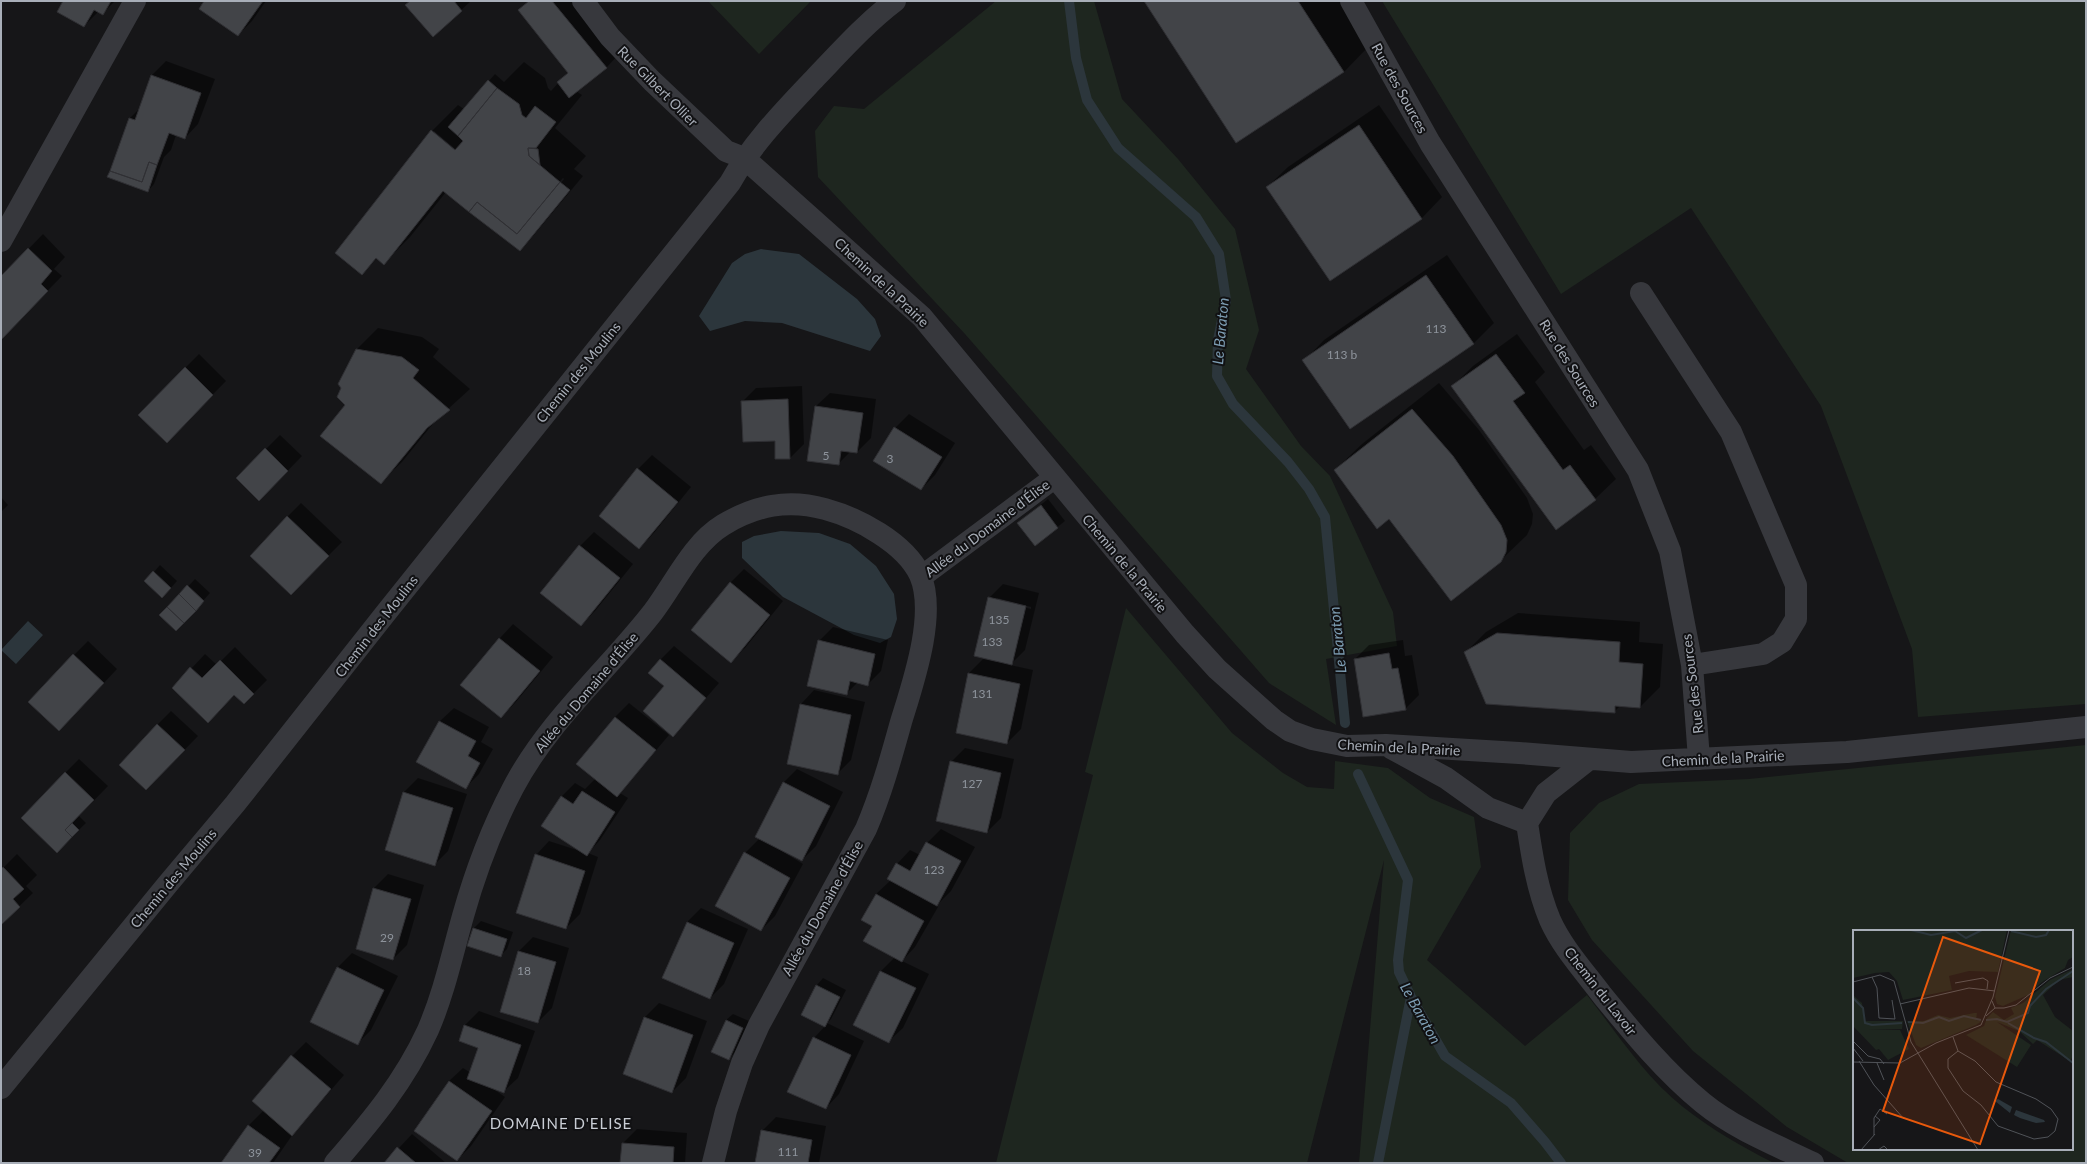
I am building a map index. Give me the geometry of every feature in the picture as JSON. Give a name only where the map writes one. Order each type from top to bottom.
[{"type":"street","points":[[1,241],[135,1]]},
{"type":"street","name":"Rue Gilbert Ollier","points":[[583,1],[610,37],[658,87],[726,151],[744,158]]},
{"type":"street","name":"Chemin des Moulins","points":[[1,1088],[166,885],[235,804],[730,183],[744,158],[792,103],[848,43],[895,1]]},
{"type":"street","name":"Rue des Sources","points":[[1351,1],[1430,143],[1638,470],[1670,551],[1692,665],[1699,759]]},
{"type":"street","name":"Chemin de la Prairie","points":[[744,158],[922,317],[1054,478],[1185,634],[1217,669],[1274,720],[1290,731],[1332,744],[1347,746],[1386,745],[1519,753],[1588,760],[1631,762],[1847,752],[2086,727]]},
{"type":"street","points":[[1641,293],[1731,432],[1796,584],[1796,619],[1782,642],[1763,654],[1692,665]]},
{"type":"street","name":"Allée du Domaine d'Élise","points":[[921,577],[1054,478]]},
{"type":"street","name":"Allée du Domaine d'Élise","points":[[335,1163],[383,1107],[403,1075],[427,1031],[446,983],[464,913],[495,824],[514,785],[541,744],[572,705],[623,649],[650,616],[703,541],[722,526],[746,513],[774,504],[803,503],[833,511],[862,523],[894,545],[911,562],[921,577],[926,605],[920,656],[880,797],[866,828],[758,1025],[742,1063],[726,1111],[714,1163]]},
{"type":"street","points":[[1386,745],[1446,778],[1488,808],[1527,823],[1546,793],[1588,760]]},
{"type":"street","name":"Chemin du Lavoir","points":[[1527,823],[1535,875],[1550,920],[1573,958],[1632,1033],[1667,1070],[1704,1104],[1748,1132],[1813,1163]]},
{"type":"shaded area","points":[[708,1],[811,1],[759,54]]},
{"type":"shaded area","points":[[996,1],[1094,1],[1122,99],[1178,159],[1235,229],[1259,330],[1246,369],[1301,446],[1330,476],[1393,612],[1397,646],[1326,659],[1336,725],[1269,683],[965,334],[818,177],[815,131],[834,106],[864,109]]},
{"type":"shaded area","points":[[1382,1],[2086,1],[2086,704],[1918,717],[1912,649],[1821,406],[1691,208],[1561,294]]},
{"type":"shaded area","points":[[761,249],[799,254],[857,299],[875,319],[881,336],[870,351],[782,323],[745,321],[710,331],[699,316],[732,263],[745,254]]},
{"type":"shaded area","points":[[781,531],[819,533],[850,544],[876,566],[894,594],[897,619],[891,637],[880,643],[854,635],[783,597],[742,558],[742,542],[754,536]]},
{"type":"shaded area","points":[[1126,608],[1232,733],[1283,773],[1307,787],[1334,789],[1335,761],[1388,768],[1430,798],[1474,817],[1481,867],[1427,960],[1525,1046],[1587,995],[1632,1054],[1669,1095],[1683,1107],[1716,1130],[1774,1163],[1359,1163],[1384,860],[1307,1163],[996,1163],[1093,775],[1085,772]]},
{"type":"shaded area","points":[[28,621],[43,635],[16,664],[1,650]]},
{"type":"shaded area","points":[[2086,745],[2086,1163],[1848,1163],[1787,1127],[1693,1051],[1592,940],[1568,900],[1570,833],[1599,803],[1639,784],[1749,779]]},
{"type":"building","points":[[63,1],[111,1],[103,15],[94,10],[84,27],[57,12]]},
{"type":"building","points":[[204,1],[263,1],[238,36],[199,9]]},
{"type":"building","points":[[410,1],[454,1],[462,11],[433,37],[405,5]]},
{"type":"building","points":[[529,1],[552,1],[607,68],[569,98],[557,82],[568,73],[518,10]]},
{"type":"building","points":[[1144,1],[1298,1],[1344,72],[1236,143]]},
{"type":"building","points":[[151,75],[201,93],[185,139],[169,133],[157,165],[149,162],[142,182],[110,171],[129,118],[135,120]]},
{"type":"building","points":[[488,80],[497,88],[458,136],[448,127]]},
{"type":"building","points":[[497,88],[519,104],[522,115],[526,118],[535,106],[556,122],[536,148],[528,148],[529,156],[560,182],[517,234],[477,202],[469,212],[443,191],[384,265],[376,258],[362,275],[335,253],[431,130],[455,150],[463,141],[458,136]]},
{"type":"building","points":[[1359,125],[1422,219],[1330,281],[1266,187]]},
{"type":"building","points":[[528,148],[538,149],[540,165],[529,156]]},
{"type":"building","points":[[149,162],[157,165],[148,192],[107,177],[110,171],[142,182]]},
{"type":"building","points":[[560,182],[570,190],[520,251],[469,212],[477,202],[517,234]]},
{"type":"building","points":[[28,248],[52,271],[41,284],[48,291],[1,340],[1,276]]},
{"type":"building","points":[[1426,275],[1474,344],[1350,429],[1302,360]]},
{"type":"building","points":[[356,349],[402,357],[419,370],[413,378],[450,410],[427,428],[381,484],[320,436],[345,405],[337,397],[341,388],[338,384]]},
{"type":"building","points":[[1496,354],[1525,393],[1513,401],[1563,470],[1570,465],[1596,500],[1556,530],[1451,386]]},
{"type":"building","points":[[185,367],[213,395],[167,443],[138,415]]},
{"type":"building","points":[[788,399],[790,459],[775,459],[775,441],[743,442],[741,401]]},
{"type":"building","points":[[815,406],[863,413],[857,453],[841,451],[839,465],[807,461]]},
{"type":"building","points":[[1412,409],[1453,456],[1501,525],[1507,540],[1506,552],[1501,562],[1451,601],[1389,519],[1377,529],[1334,470]]},
{"type":"building","points":[[894,427],[942,457],[921,490],[873,461]]},
{"type":"building","points":[[265,448],[288,471],[259,501],[236,478]]},
{"type":"building","points":[[637,468],[678,502],[639,549],[599,516]]},
{"type":"building","points":[[1041,505],[1058,528],[1035,546],[1017,523]]},
{"type":"building","points":[[287,516],[329,556],[291,595],[250,556]]},
{"type":"building","points":[[579,545],[620,578],[581,626],[540,593]]},
{"type":"building","points":[[153,571],[171,588],[162,598],[144,581]]},
{"type":"building","points":[[730,582],[770,615],[731,663],[691,630]]},
{"type":"building","points":[[187,585],[204,601],[196,611],[179,594]]},
{"type":"building","points":[[179,594],[196,611],[184,623],[167,607]]},
{"type":"building","points":[[988,597],[1026,606],[1012,665],[974,656]]},
{"type":"building","points":[[167,607],[184,623],[176,631],[159,615]]},
{"type":"building","points":[[1497,633],[1620,642],[1619,662],[1643,664],[1640,708],[1615,706],[1615,713],[1486,704],[1464,652]]},
{"type":"building","points":[[499,638],[540,671],[501,718],[460,685]]},
{"type":"building","points":[[818,640],[875,654],[868,686],[850,681],[847,695],[807,686]]},
{"type":"building","points":[[1389,653],[1392,669],[1398,668],[1406,710],[1363,717],[1354,659]]},
{"type":"building","points":[[73,654],[104,683],[59,731],[28,702]]},
{"type":"building","points":[[660,659],[706,698],[673,737],[643,711],[664,686],[648,673]]},
{"type":"building","points":[[220,660],[254,694],[244,704],[234,695],[208,723],[172,688],[190,667],[202,678]]},
{"type":"building","points":[[968,673],[1020,684],[1007,744],[956,733]]},
{"type":"building","points":[[800,704],[851,715],[838,775],[787,764]]},
{"type":"building","points":[[615,717],[656,750],[617,797],[576,764]]},
{"type":"building","points":[[439,721],[476,741],[468,756],[480,763],[466,789],[416,762]]},
{"type":"building","points":[[157,724],[185,750],[146,790],[119,765]]},
{"type":"building","points":[[950,761],[1001,773],[987,833],[936,821]]},
{"type":"building","points":[[65,772],[94,800],[65,830],[72,837],[57,853],[21,818]]},
{"type":"building","points":[[783,782],[830,806],[802,861],[755,837]]},
{"type":"building","points":[[582,791],[615,812],[587,856],[541,826],[561,796],[573,804]]},
{"type":"building","points":[[403,792],[453,808],[435,866],[385,850]]},
{"type":"building","points":[[72,823],[79,830],[72,837],[65,830]]},
{"type":"building","points":[[926,842],[961,861],[937,906],[887,879],[896,863],[910,871]]},
{"type":"building","points":[[744,852],[790,878],[761,931],[715,906]]},
{"type":"building","points":[[535,854],[585,871],[566,929],[516,913]]},
{"type":"building","points":[[3,867],[24,889],[13,899],[20,907],[1,925],[1,869]]},
{"type":"building","points":[[373,888],[411,899],[393,960],[356,949]]},
{"type":"building","points":[[876,894],[924,921],[902,962],[863,941],[872,926],[861,920]]},
{"type":"building","points":[[687,922],[734,943],[710,999],[662,978]]},
{"type":"building","points":[[473,928],[507,939],[501,957],[467,946]]},
{"type":"building","points":[[518,951],[556,962],[538,1023],[500,1012]]},
{"type":"building","points":[[337,967],[384,990],[358,1045],[310,1022]]},
{"type":"building","points":[[880,971],[916,988],[889,1043],[853,1025]]},
{"type":"building","points":[[816,985],[840,997],[825,1027],[801,1015]]},
{"type":"building","points":[[644,1017],[693,1035],[672,1093],[623,1074]]},
{"type":"building","points":[[726,1020],[743,1028],[729,1060],[711,1052]]},
{"type":"building","points":[[464,1025],[521,1045],[504,1093],[467,1079],[478,1048],[459,1041]]},
{"type":"building","points":[[813,1037],[851,1055],[826,1109],[787,1092]]},
{"type":"building","points":[[291,1055],[331,1089],[292,1136],[252,1101]]},
{"type":"building","points":[[449,1081],[492,1111],[457,1161],[414,1131]]},
{"type":"building","points":[[248,1125],[280,1148],[269,1163],[221,1163]]},
{"type":"building","points":[[761,1130],[812,1140],[808,1163],[755,1163]]},
{"type":"building","points":[[622,1143],[674,1147],[673,1163],[620,1163]]},
{"type":"building","points":[[397,1147],[416,1163],[384,1163]]},
{"type":"waterway","name":"Le Baraton","points":[[1069,1],[1076,58],[1087,100],[1118,148],[1196,217],[1219,254],[1226,300],[1218,340],[1217,376],[1233,404],[1288,462],[1309,489],[1325,517],[1345,723]]},
{"type":"waterway","name":"Le Baraton","points":[[1358,774],[1408,880],[1398,960],[1399,972],[1411,997],[1445,1056],[1511,1103],[1561,1163]]},
{"type":"waterway","points":[[1378,1163],[1411,997]]},
{"type":"district","name":"DOMAINE D'ELISE","points":[[561,1123]]}]
